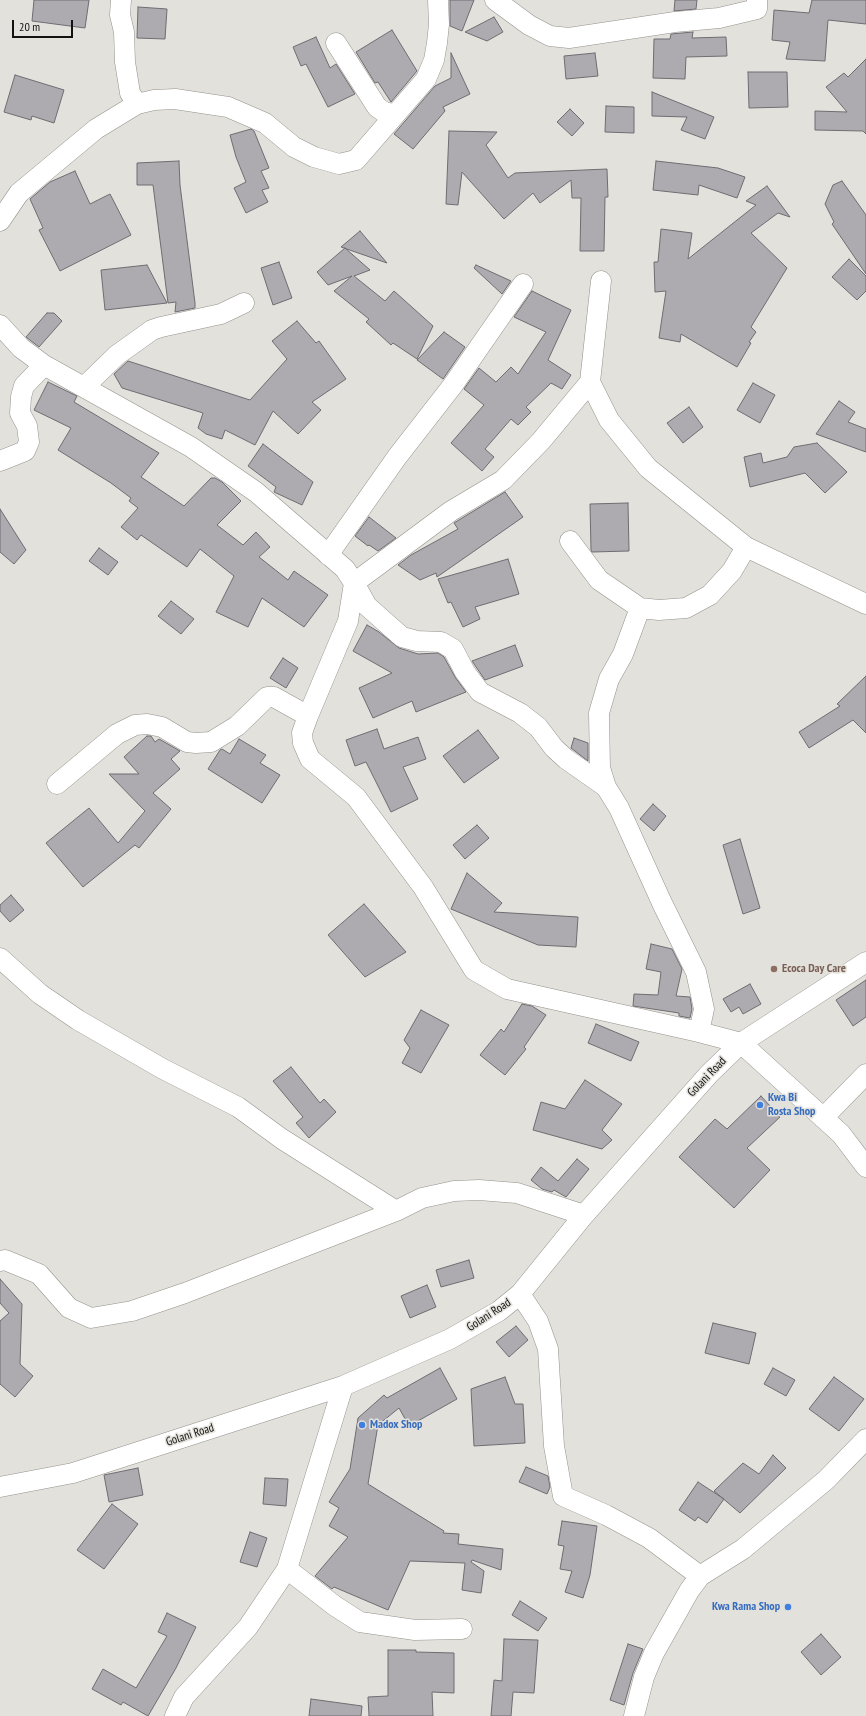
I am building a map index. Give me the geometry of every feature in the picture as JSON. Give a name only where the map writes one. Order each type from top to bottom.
[{"type":"street","points":[[121,0],[120,15],[124,32],[124,62],[130,93],[137,104]]},
{"type":"street","points":[[0,221],[19,193],[96,129],[137,104],[154,100],[176,99],[228,107],[265,123],[294,147],[314,157],[339,164],[356,160],[394,114],[426,79],[430,72],[438,43],[440,24],[438,0]]},
{"type":"street","points":[[495,0],[529,25],[550,36],[569,38],[675,22],[719,18],[760,3]]},
{"type":"street","points":[[336,43],[377,107],[384,112],[394,114]]},
{"type":"street","points":[[601,281],[590,382],[609,420],[648,468],[746,547],[866,604]]},
{"type":"street","points":[[328,555],[397,457],[453,385],[523,284]]},
{"type":"street","points":[[84,387],[117,355],[152,330],[160,326],[221,314],[244,303]]},
{"type":"street","points":[[0,325],[21,348],[44,365],[191,447],[256,492],[345,569],[367,606],[402,637],[417,641],[441,642],[453,649],[465,672],[480,692],[520,713],[538,727],[554,748],[566,759],[606,787]]},
{"type":"street","points":[[0,461],[25,451],[29,442],[27,426],[20,413],[21,397],[24,386],[44,365]]},
{"type":"street","points":[[590,382],[541,441],[503,480],[451,511],[354,583],[348,621],[308,716],[302,733],[303,743],[310,759],[356,797],[423,887],[474,970],[507,989],[699,1032],[741,1043],[841,1134],[866,1167]]},
{"type":"street","points":[[570,541],[599,580],[640,608],[659,610],[686,608],[710,595],[732,571],[746,547]]},
{"type":"street","points":[[640,608],[623,654],[609,679],[599,713],[600,768],[606,787],[618,808],[696,972],[704,1009],[699,1032]]},
{"type":"street","points":[[57,784],[117,734],[135,725],[147,724],[162,727],[187,742],[196,743],[211,742],[237,726],[267,697],[274,697],[308,716]]},
{"type":"street","points":[[0,958],[40,994],[78,1020],[163,1069],[238,1107],[282,1139],[396,1211]]},
{"type":"street","name":"Golani Road","points":[[0,1488],[73,1473],[343,1386],[450,1339],[499,1311],[520,1294],[584,1215],[709,1074],[741,1043],[866,962]]},
{"type":"street","points":[[823,1118],[866,1074]]},
{"type":"street","points":[[0,1261],[5,1260],[39,1274],[69,1308],[91,1318],[132,1311],[185,1293],[396,1211],[422,1198],[454,1191],[479,1190],[517,1193],[584,1215]]},
{"type":"street","points":[[520,1294],[538,1322],[548,1349],[554,1446],[563,1496],[606,1515],[649,1538],[700,1576]]},
{"type":"street","points":[[175,1716],[184,1697],[248,1627],[287,1569],[343,1386]]},
{"type":"street","points":[[634,1716],[644,1677],[654,1653],[689,1591],[700,1576],[743,1549],[826,1480],[866,1439]]},
{"type":"street","points":[[287,1569],[335,1606],[360,1622],[415,1630],[462,1629]]},
{"type":"building","points":[[34,0],[89,0],[85,28],[32,21]]},
{"type":"building","points":[[450,0],[474,0],[462,31],[450,26]]},
{"type":"building","points":[[675,0],[697,0],[696,9],[674,11]]},
{"type":"building","points":[[812,0],[866,0],[866,24],[828,20],[825,61],[786,59],[790,42],[772,40],[774,10],[809,13]]},
{"type":"building","points":[[138,7],[167,9],[165,39],[137,38]]},
{"type":"building","points":[[494,17],[503,32],[487,41],[465,32]]},
{"type":"building","points":[[392,30],[417,71],[391,102],[378,82],[375,83],[356,52]]},
{"type":"building","points":[[693,32],[692,38],[726,37],[727,56],[686,57],[685,79],[653,78],[654,39],[670,39],[671,34]]},
{"type":"building","points":[[316,37],[330,68],[336,64],[355,94],[328,107],[306,64],[301,66],[293,47]]},
{"type":"building","points":[[451,53],[470,94],[443,107],[445,111],[413,149],[394,134],[435,86],[451,78]]},
{"type":"building","points":[[595,53],[598,76],[566,79],[564,56]]},
{"type":"building","points":[[866,59],[866,134],[863,131],[815,130],[815,111],[847,112],[826,87],[844,73],[848,77]]},
{"type":"building","points":[[748,72],[787,72],[788,107],[749,108]]},
{"type":"building","points":[[15,75],[64,90],[54,123],[32,116],[31,120],[4,112]]},
{"type":"building","points":[[652,92],[714,117],[705,139],[681,130],[687,117],[652,116]]},
{"type":"building","points":[[606,106],[634,107],[634,133],[605,132]]},
{"type":"building","points":[[570,109],[584,123],[572,136],[557,122]]},
{"type":"building","points":[[251,129],[254,131],[269,168],[261,171],[269,188],[262,190],[268,202],[246,213],[234,188],[246,182],[236,157],[230,135]]},
{"type":"building","points":[[449,131],[497,132],[486,145],[508,178],[515,173],[607,169],[608,197],[605,197],[604,251],[580,251],[581,198],[572,198],[571,180],[540,203],[533,193],[504,219],[462,172],[458,205],[446,204]]},
{"type":"building","points":[[179,161],[180,185],[195,308],[175,312],[176,302],[168,303],[153,185],[137,185],[137,163]]},
{"type":"building","points":[[656,161],[718,168],[745,177],[737,198],[699,185],[698,195],[653,190]]},
{"type":"building","points":[[75,171],[90,204],[110,194],[131,235],[60,271],[39,230],[43,228],[30,199],[50,182]]},
{"type":"building","points":[[842,181],[866,215],[866,274],[832,224],[834,222],[825,204],[833,185]]},
{"type":"building","points":[[767,186],[790,217],[778,213],[751,233],[787,268],[751,327],[756,332],[749,342],[751,343],[737,367],[681,334],[680,342],[659,338],[666,291],[655,292],[654,262],[658,262],[661,229],[692,233],[688,259],[756,205],[746,201]]},
{"type":"building","points":[[360,231],[387,263],[341,247]]},
{"type":"building","points":[[345,248],[370,270],[354,276],[385,301],[394,291],[433,326],[417,359],[393,343],[391,345],[366,322],[369,319],[334,291],[352,276],[328,285],[317,272]]},
{"type":"building","points":[[849,259],[866,276],[866,291],[857,300],[832,277]]},
{"type":"building","points":[[279,262],[292,298],[273,305],[261,268]]},
{"type":"building","points":[[147,265],[167,303],[105,310],[101,270]]},
{"type":"building","points":[[476,265],[511,281],[502,294],[474,268]]},
{"type":"building","points":[[532,291],[571,310],[548,360],[571,375],[562,389],[551,383],[526,407],[531,412],[518,425],[511,419],[485,449],[494,457],[482,471],[451,443],[484,405],[464,389],[479,368],[496,382],[511,367],[518,374],[546,332],[514,317]]},
{"type":"building","points":[[47,313],[54,313],[62,321],[39,347],[26,337]]},
{"type":"building","points":[[297,321],[316,343],[319,341],[346,379],[312,402],[321,410],[298,434],[273,411],[255,445],[225,430],[222,439],[206,434],[198,428],[203,413],[122,388],[114,374],[128,361],[250,400],[287,359],[272,341]]},
{"type":"building","points":[[444,332],[465,347],[443,379],[417,360]]},
{"type":"building","points":[[48,382],[77,396],[74,402],[159,453],[141,477],[184,506],[211,478],[215,478],[222,482],[241,501],[217,525],[243,545],[256,532],[270,547],[259,557],[288,580],[294,571],[328,595],[304,627],[262,598],[248,627],[216,612],[234,576],[200,549],[187,567],[141,535],[137,540],[121,527],[138,508],[129,501],[131,498],[111,483],[58,450],[71,428],[34,410]]},
{"type":"building","points":[[753,383],[775,395],[760,423],[737,410]]},
{"type":"building","points":[[839,401],[855,412],[848,422],[866,429],[866,452],[816,434]]},
{"type":"building","points":[[689,407],[703,427],[683,443],[667,423]]},
{"type":"building","points":[[817,443],[847,472],[825,493],[805,473],[750,487],[744,457],[761,453],[763,463],[787,457],[794,447]]},
{"type":"building","points":[[263,444],[313,482],[302,505],[274,492],[276,487],[248,466]]},
{"type":"building","points":[[505,492],[523,517],[437,577],[436,573],[420,580],[398,565],[411,555],[458,529],[454,523]]},
{"type":"building","points":[[628,503],[629,551],[592,552],[590,504]]},
{"type":"building","points":[[0,509],[26,550],[14,564],[0,552]]},
{"type":"building","points":[[369,517],[396,538],[378,551],[369,545],[368,546],[355,536]]},
{"type":"building","points":[[99,548],[118,562],[108,575],[89,561]]},
{"type":"building","points":[[508,559],[519,594],[475,607],[480,619],[463,627],[451,602],[448,603],[438,579]]},
{"type":"building","points":[[171,601],[194,619],[181,634],[158,616]]},
{"type":"building","points":[[367,625],[379,632],[399,648],[418,654],[438,653],[444,657],[455,677],[466,692],[416,712],[412,701],[373,718],[359,688],[392,673],[353,651]]},
{"type":"building","points":[[515,645],[523,666],[485,680],[472,661]]},
{"type":"building","points":[[283,658],[298,668],[286,688],[270,678]]},
{"type":"building","points":[[866,676],[866,733],[853,720],[809,748],[799,732],[840,706],[837,704]]},
{"type":"building","points":[[377,729],[384,749],[418,737],[426,759],[403,767],[418,799],[391,812],[366,762],[355,766],[346,740]]},
{"type":"building","points":[[478,730],[499,758],[464,783],[443,756]]},
{"type":"building","points":[[147,736],[151,736],[155,742],[159,739],[180,751],[171,759],[180,769],[153,793],[171,809],[139,848],[135,845],[83,887],[46,843],[89,808],[118,843],[145,811],[109,774],[139,774],[124,757]]},
{"type":"building","points":[[574,738],[588,743],[588,761],[571,748]]},
{"type":"building","points":[[239,739],[266,755],[260,763],[280,775],[262,803],[208,769],[220,750],[222,749],[230,754]]},
{"type":"building","points":[[653,804],[666,816],[654,831],[640,819]]},
{"type":"building","points":[[477,825],[489,838],[465,859],[453,845]]},
{"type":"building","points":[[740,839],[760,908],[743,914],[723,845]]},
{"type":"building","points":[[467,873],[502,903],[494,912],[578,917],[576,947],[538,945],[451,909]]},
{"type":"building","points":[[11,895],[24,910],[10,922],[0,911],[0,905]]},
{"type":"building","points":[[364,904],[406,952],[365,977],[328,935]]},
{"type":"building","points":[[651,944],[672,949],[682,969],[676,996],[690,997],[692,1009],[690,1018],[679,1016],[679,1013],[633,1006],[634,994],[658,995],[661,972],[646,969]]},
{"type":"building","points":[[866,980],[866,1017],[853,1026],[836,1000]]},
{"type":"building","points":[[750,984],[761,1004],[743,1014],[739,1007],[731,1012],[723,999]]},
{"type":"building","points":[[522,1004],[532,1006],[546,1015],[524,1047],[526,1049],[505,1075],[480,1055],[501,1029],[504,1032]]},
{"type":"building","points":[[421,1010],[449,1025],[421,1073],[402,1063],[410,1048],[404,1040]]},
{"type":"building","points":[[596,1024],[639,1042],[631,1061],[588,1043]]},
{"type":"building","points":[[291,1067],[320,1103],[324,1099],[336,1112],[309,1138],[296,1123],[303,1117],[273,1081]]},
{"type":"building","points":[[585,1080],[622,1104],[602,1130],[612,1140],[602,1149],[533,1130],[541,1102],[565,1109]]},
{"type":"building","points":[[761,1096],[780,1117],[747,1148],[770,1170],[734,1208],[679,1157],[715,1119],[727,1129]]},
{"type":"building","points":[[577,1159],[589,1169],[566,1197],[554,1190],[552,1192],[542,1189],[531,1180],[541,1167],[558,1181]]},
{"type":"building","points":[[469,1260],[474,1278],[441,1287],[436,1270]]},
{"type":"building","points":[[0,1279],[22,1304],[20,1364],[33,1376],[15,1397],[0,1384],[0,1321],[9,1313],[0,1303]]},
{"type":"building","points":[[427,1285],[436,1307],[410,1318],[401,1296]]},
{"type":"building","points":[[713,1323],[756,1333],[749,1364],[705,1353]]},
{"type":"building","points":[[516,1326],[528,1340],[509,1357],[496,1342]]},
{"type":"building","points":[[440,1368],[457,1399],[409,1426],[399,1408],[378,1425],[368,1484],[444,1531],[443,1533],[459,1534],[458,1544],[503,1549],[501,1570],[472,1560],[471,1562],[484,1571],[481,1593],[462,1590],[465,1563],[410,1561],[388,1610],[334,1587],[332,1589],[315,1576],[348,1537],[329,1526],[339,1508],[329,1502],[350,1469],[358,1418],[384,1395],[387,1398]]},
{"type":"building","points":[[773,1368],[795,1380],[786,1396],[764,1384]]},
{"type":"building","points":[[505,1377],[515,1404],[523,1404],[525,1443],[474,1446],[471,1389]]},
{"type":"building","points":[[834,1377],[864,1399],[839,1431],[809,1409]]},
{"type":"building","points":[[773,1455],[786,1468],[740,1513],[714,1491],[743,1463],[759,1474]]},
{"type":"building","points":[[526,1467],[548,1476],[550,1487],[547,1494],[519,1482]]},
{"type":"building","points":[[138,1468],[143,1495],[109,1502],[104,1475]]},
{"type":"building","points":[[265,1478],[288,1479],[286,1506],[263,1504]]},
{"type":"building","points":[[698,1482],[724,1499],[707,1523],[698,1517],[695,1521],[679,1510]]},
{"type":"building","points":[[112,1504],[138,1524],[104,1569],[77,1550]]},
{"type":"building","points":[[562,1521],[597,1526],[590,1575],[583,1598],[565,1592],[572,1571],[560,1569],[564,1546],[558,1545]]},
{"type":"building","points":[[250,1532],[267,1538],[257,1567],[240,1562]]},
{"type":"building","points":[[520,1601],[547,1618],[538,1631],[512,1615]]},
{"type":"building","points":[[167,1613],[196,1627],[176,1668],[148,1716],[123,1702],[121,1705],[92,1689],[103,1669],[136,1688],[167,1636],[158,1632]]},
{"type":"building","points":[[821,1634],[841,1657],[821,1675],[801,1652]]},
{"type":"building","points":[[504,1639],[538,1640],[534,1693],[513,1692],[511,1716],[491,1716],[494,1680],[502,1681]]},
{"type":"building","points":[[628,1644],[643,1649],[633,1673],[624,1705],[610,1700]]},
{"type":"building","points":[[388,1650],[416,1650],[416,1652],[454,1653],[454,1693],[432,1692],[433,1716],[369,1716],[368,1697],[388,1696]]},
{"type":"building","points":[[311,1699],[362,1706],[361,1716],[309,1716]]},
{"type":"place","name":"Ecoca Day Care","points":[[774,969]]},
{"type":"place","name":"Kwa Bi Rosta Shop","points":[[760,1105]]},
{"type":"place","name":"Madox Shop","points":[[362,1425]]},
{"type":"place","name":"Kwa Rama Shop","points":[[788,1607]]}]
